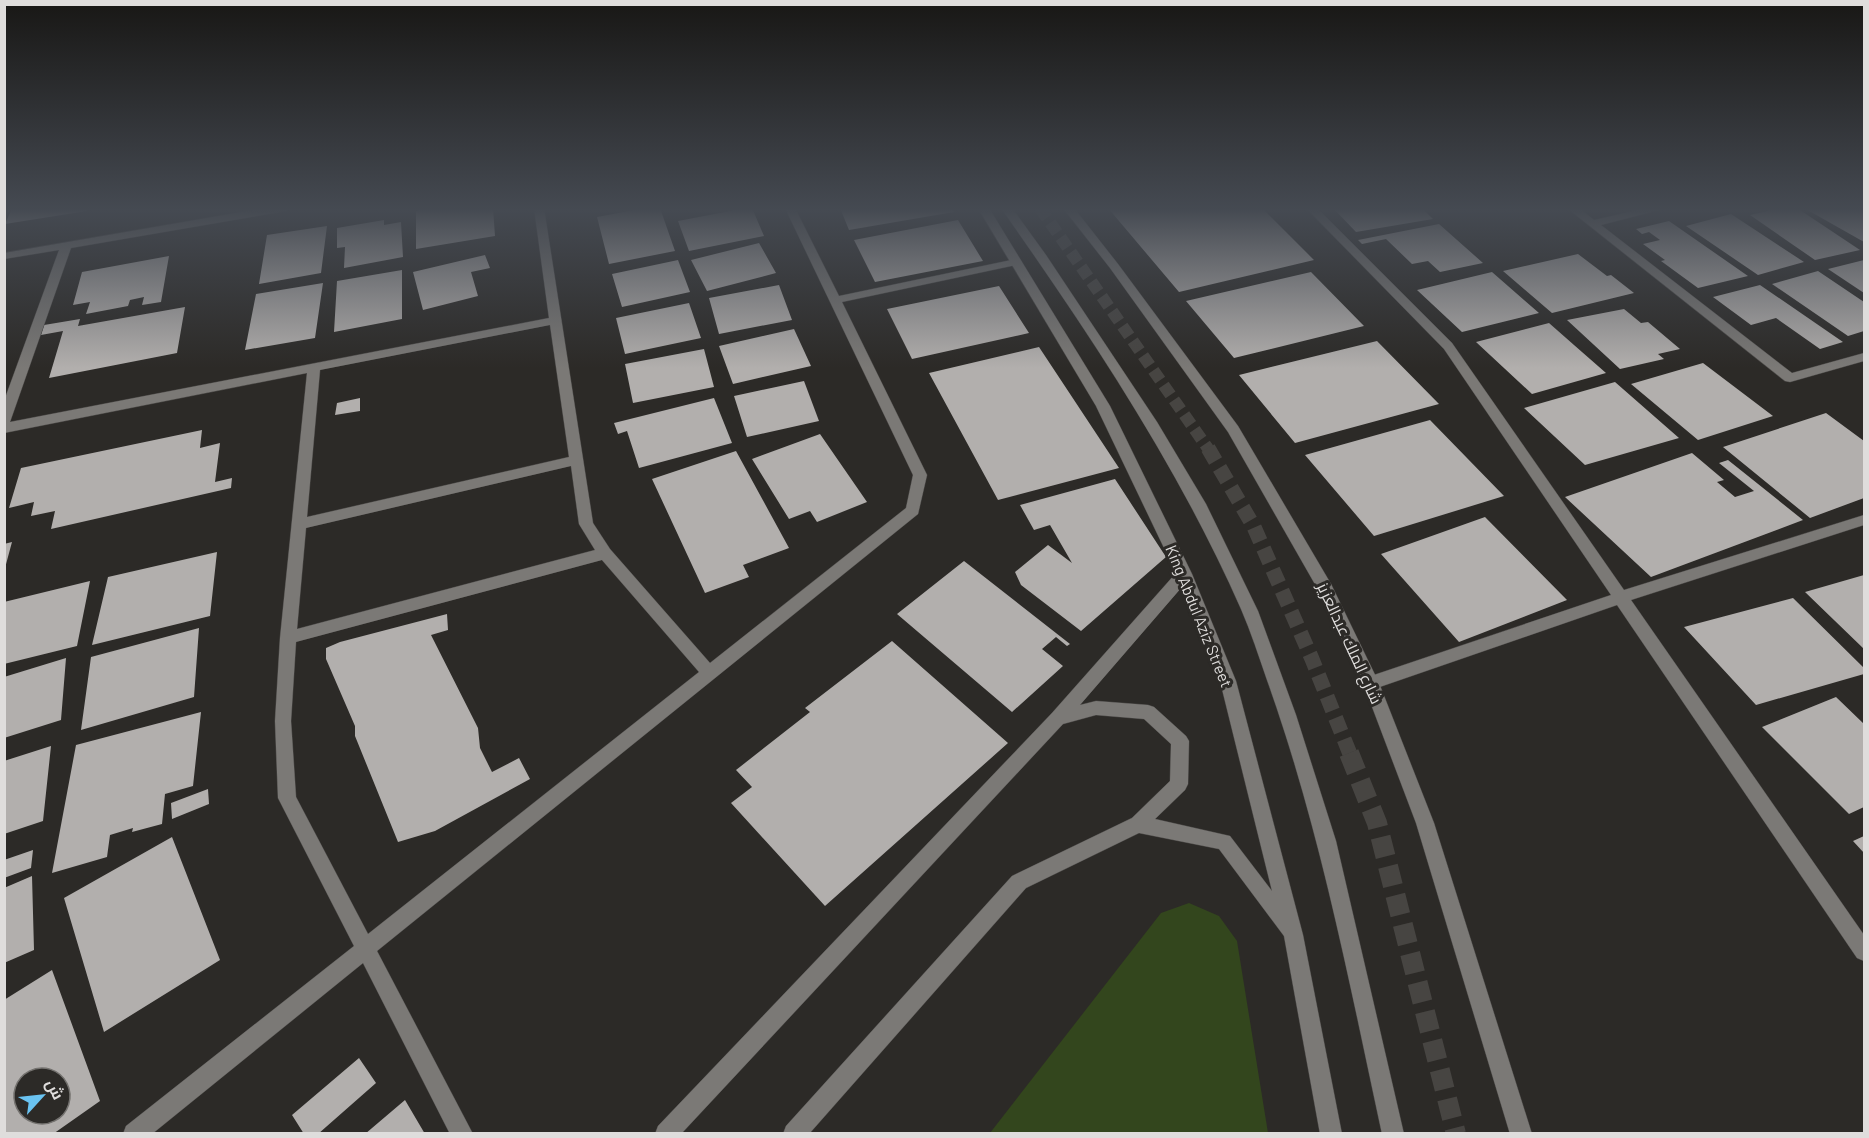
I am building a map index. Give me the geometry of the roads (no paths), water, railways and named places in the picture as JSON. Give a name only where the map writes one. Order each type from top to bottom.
[{"type":"street","points":[[4,421],[61,261]]},
{"type":"street","points":[[547,261],[586,524],[604,554],[709,673]]},
{"type":"street","points":[[134,1134],[913,510],[920,475],[816,261]]},
{"type":"street","points":[[1044,261],[1152,425],[1199,504],[1250,611],[1288,715],[1328,841],[1393,1134]]},
{"type":"street","name":"شارع الملك عبدالعزيز","points":[[1110,261],[1233,429],[1323,584],[1371,683],[1425,823],[1521,1134]]},
{"type":"street","points":[[1364,261],[1448,346],[1864,951]]},
{"type":"street","points":[[1639,261],[1753,350],[1810,373],[1864,357]]},
{"type":"street","points":[[835,300],[1016,262]]},
{"type":"street","name":"King Abdul Aziz Street","points":[[1016,262],[1103,406],[1184,574],[1228,681],[1293,934],[1331,1134]]},
{"type":"street","points":[[4,429],[555,320]]},
{"type":"street","points":[[314,368],[288,638],[283,721],[287,798],[462,1134]]},
{"type":"street","points":[[300,524],[577,460]]},
{"type":"street","points":[[1371,683],[1622,597],[1864,520]]},
{"type":"street","points":[[288,638],[604,554]]},
{"type":"street","points":[[666,1134],[1058,718],[1184,574]]},
{"type":"street","points":[[794,1134],[1019,882],[1138,824],[1179,784],[1180,741],[1148,712],[1096,708],[1058,718]]},
{"type":"street","points":[[1138,824],[1224,842],[1293,934]]},
{"type":"tunnel","points":[[1077,261],[1209,450]]},
{"type":"tunnel","points":[[1208,448],[1254,527],[1312,659],[1350,754]]},
{"type":"tunnel","points":[[1349,753],[1377,823],[1456,1134]]}]
